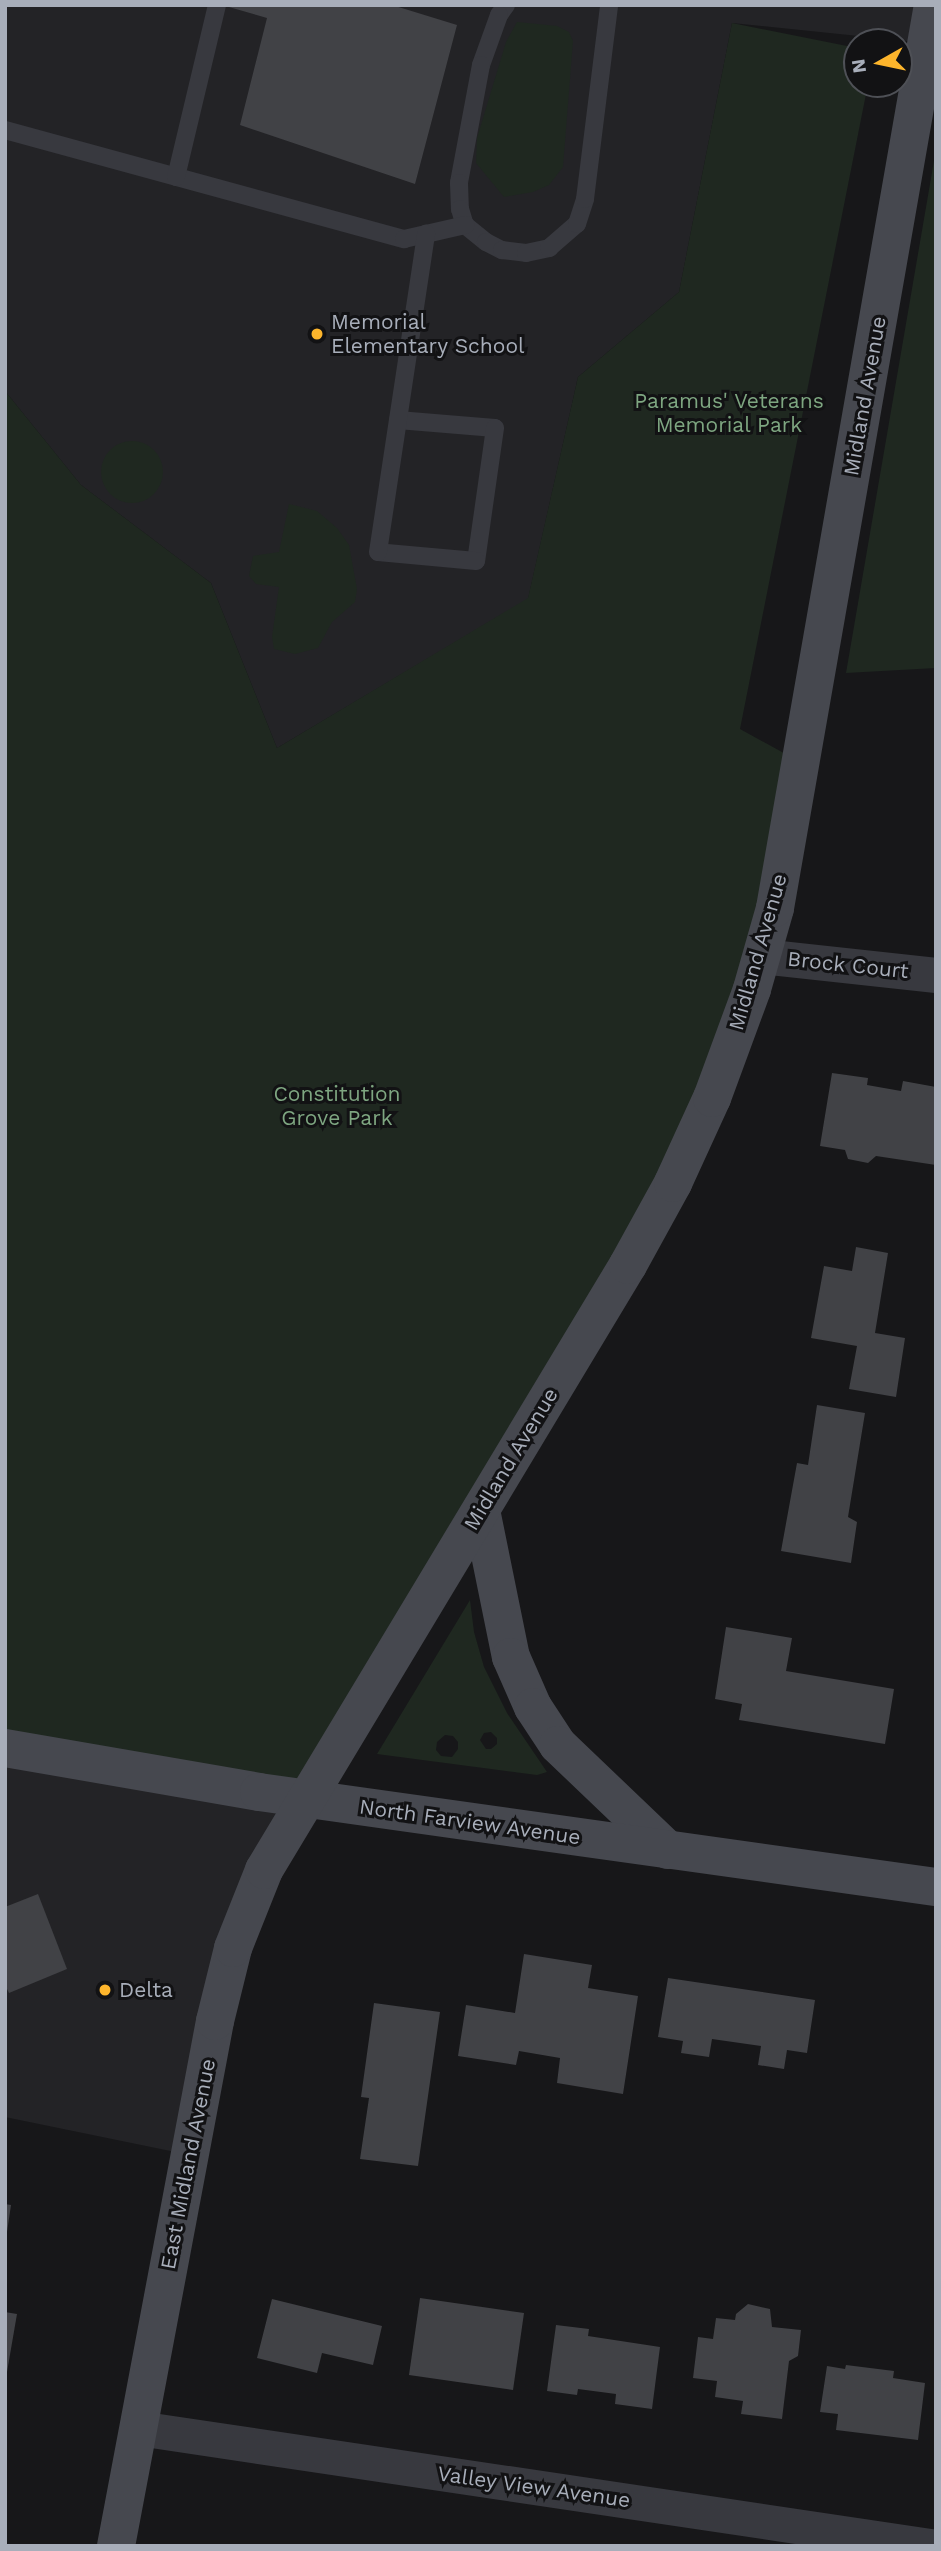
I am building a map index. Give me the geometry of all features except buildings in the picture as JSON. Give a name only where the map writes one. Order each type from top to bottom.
[{"type":"street","name":"Midland Avenue","points":[[307,1799],[628,1265],[673,1183],[712,1098],[775,908],[933,5]]},
{"type":"street","name":"Brock Court","points":[[761,956],[936,975]]},
{"type":"street","points":[[481,1510],[510,1657],[533,1707],[558,1745],[668,1850]]},
{"type":"street","name":"North Farview Avenue","points":[[5,1748],[307,1799],[936,1887]]},
{"type":"street","name":"East Midland Avenue","points":[[116,2546],[215,2021],[233,1948],[264,1870],[307,1799]]},
{"type":"street","name":"Valley View Avenue","points":[[138,2428],[930,2546]]},
{"type":"lane","points":[[176,177],[217,5]]},
{"type":"lane","points":[[506,5],[499,15],[481,65],[458,183],[460,209],[465,225],[486,242],[502,250],[526,253],[549,248],[577,224],[586,199],[609,5]]},
{"type":"lane","points":[[5,131],[404,239],[465,225]]},
{"type":"lane","points":[[398,420],[495,428],[476,561],[378,552],[426,234]]},
{"type":"shaded area","name":"Memorial Elementary School","points":[[5,5],[933,5],[926,43],[913,42],[913,28],[843,28],[843,34],[732,23],[679,292],[578,377],[528,599],[277,748],[211,583],[81,485],[5,391]]},
{"type":"shaded area","points":[[5,1748],[307,1799],[264,1870],[190,2155],[5,2117]]},
{"type":"green space","points":[[517,22],[557,26],[569,32],[573,41],[563,167],[549,185],[533,192],[504,197],[476,163],[477,138],[506,42]]},
{"type":"green space","name":"Constitution Grove Park","points":[[732,23],[843,45],[843,98],[865,98],[740,729],[800,762],[712,1098],[307,1799],[5,1748],[5,391],[81,485],[211,583],[277,748],[528,598],[578,377],[679,292]]},
{"type":"green space","points":[[936,149],[936,668],[846,673]]},
{"type":"green space","points":[[132,441],[154,450],[163,472],[154,494],[132,503],[110,494],[101,472],[110,450]]},
{"type":"green space","points":[[289,504],[317,511],[337,528],[349,545],[357,589],[355,602],[332,622],[318,648],[295,654],[274,649],[272,637],[279,587],[256,584],[249,576],[253,556],[279,552]]},
{"type":"green space","points":[[470,1600],[474,1632],[484,1667],[507,1713],[547,1772],[537,1775],[377,1754]],"holes":[[[491,1732],[497,1738],[497,1744],[486,1749],[480,1740],[484,1733]],[[445,1735],[453,1736],[458,1742],[458,1749],[452,1757],[441,1756],[436,1750],[437,1742]]]},
{"type":"place","name":"Memorial Elementary School","points":[[317,334]]},
{"type":"place","name":"Delta","points":[[105,1990]]},
{"type":"park label","name":"Paramus' Veterans Memorial Park","points":[[729,413]]}]
